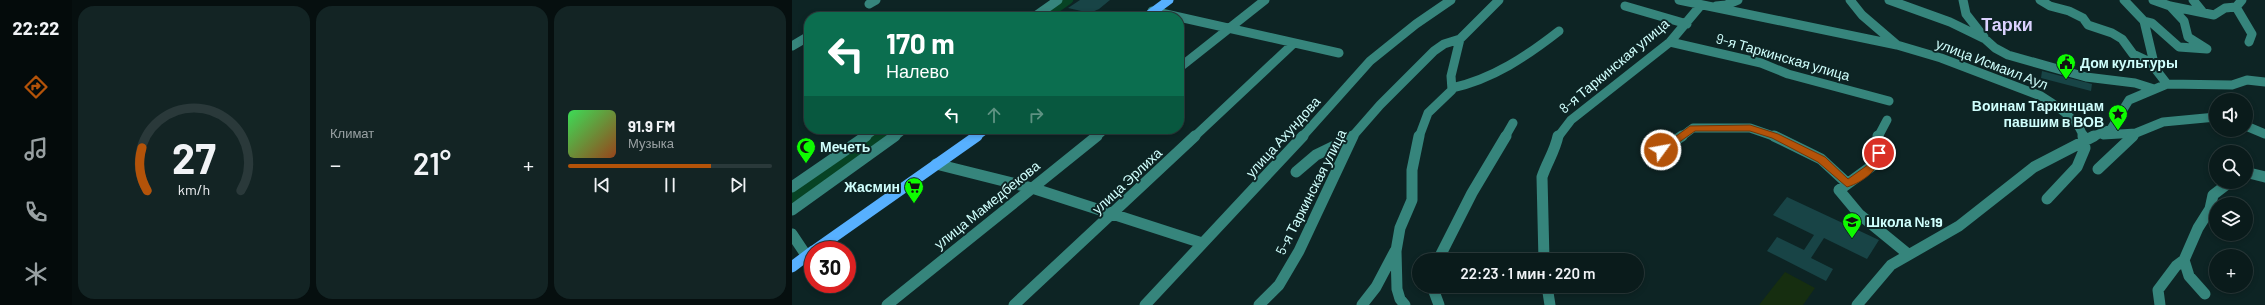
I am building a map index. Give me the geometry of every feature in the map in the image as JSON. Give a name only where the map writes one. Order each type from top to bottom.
[{"type":"main road","points":[[1152,12],[1169,0]]},
{"type":"main road","points":[[826,241],[978,134]]},
{"type":"main road","points":[[792,266],[804,257]]},
{"type":"street","points":[[1041,12],[1058,0]]},
{"type":"street","points":[[1184,64],[1265,0]]},
{"type":"street","name":"улица Ахундова","points":[[1145,305],[1202,243],[1269,174],[1370,61],[1416,24],[1451,0]]},
{"type":"street","name":"5-я Таркинская улица","points":[[1259,305],[1278,286],[1299,250],[1352,138],[1380,105],[1434,51],[1444,44],[1460,39],[1499,0]]},
{"type":"street","points":[[1679,0],[1780,19],[1897,45]]},
{"type":"street","points":[[1700,5],[1726,5],[1738,0]]},
{"type":"street","points":[[1850,0],[1862,16],[1897,45]]},
{"type":"street","points":[[1889,0],[1935,16],[1985,39]]},
{"type":"street","points":[[1908,0],[1935,16]]},
{"type":"street","points":[[1963,0],[1966,14],[1985,39],[1995,48],[2008,55],[2086,77],[2135,82],[2154,89]]},
{"type":"street","points":[[2040,0],[2050,6],[2069,11],[2083,18],[2088,25],[2112,33],[2122,39],[2133,54],[2150,62],[2168,84]]},
{"type":"street","points":[[2124,0],[2144,21],[2153,59],[2150,62]]},
{"type":"street","points":[[2154,0],[2170,6],[2202,11],[2214,16],[2225,8],[2239,3],[2252,34],[2249,42]]},
{"type":"street","points":[[2193,0],[2202,11]]},
{"type":"street","name":"8-я Таркинская улица","points":[[1544,253],[1542,177],[1546,164],[1555,151],[1559,133],[1597,98],[1613,88],[1670,42],[1687,24],[1700,5]]},
{"type":"street","points":[[1625,6],[1687,24]]},
{"type":"street","points":[[2144,21],[2152,23],[2179,47],[2207,49],[2188,37],[2184,21],[2170,6]]},
{"type":"street","points":[[1184,18],[1293,44],[1339,53]]},
{"type":"street","points":[[1452,88],[1471,84],[1524,58],[1559,31]]},
{"type":"street","points":[[792,46],[804,39]]},
{"type":"street","points":[[1405,305],[1401,302],[1396,288],[1397,247],[1403,219],[1411,205],[1414,187],[1412,169],[1425,117],[1452,90],[1451,76],[1460,39]]},
{"type":"street","name":"9-я Таркинская улица","points":[[1670,42],[1761,62],[1788,74],[1888,101]]},
{"type":"street","name":"улица Эрлиха","points":[[1014,305],[1293,44]]},
{"type":"street","name":"улица Исмаил Аул","points":[[1897,45],[1941,58],[2041,96],[2054,104],[2082,129],[2083,140]]},
{"type":"street","points":[[1857,305],[1891,265],[1959,226],[2034,167],[2083,140],[2111,130],[2129,100],[2168,84],[2232,86],[2247,80],[2265,82]]},
{"type":"street","points":[[2094,136],[2136,133],[2163,122],[2209,118]]},
{"type":"street","points":[[1887,120],[1878,136],[1879,153],[1876,163],[1839,190],[1841,195],[1908,254]]},
{"type":"street","points":[[1442,253],[1472,193],[1513,122]]},
{"type":"street","points":[[1661,150],[1693,128],[1750,128],[1775,136],[1822,159],[1847,184]]},
{"type":"street","points":[[2253,129],[2265,134]]},
{"type":"street","points":[[2098,169],[2136,133]]},
{"type":"street","points":[[792,187],[868,134]]},
{"type":"street","points":[[792,210],[897,134]]},
{"type":"street","name":"улица Мамедбекова","points":[[887,305],[1099,134]]},
{"type":"street","points":[[1296,172],[1316,155],[1352,138]]},
{"type":"street","points":[[2047,199],[2077,167],[2085,148],[2083,140]]},
{"type":"street","points":[[936,164],[1032,188],[1202,243]]},
{"type":"street","points":[[2253,174],[2265,177]]},
{"type":"street","points":[[2160,305],[2158,290],[2176,266],[2184,260],[2198,228],[2210,209],[2214,195],[2221,189]]},
{"type":"street","points":[[792,234],[804,244]]},
{"type":"street","points":[[1362,305],[1376,287],[1397,247]]},
{"type":"street","points":[[2184,260],[2189,276],[2205,294]]},
{"type":"street","points":[[1435,293],[1439,305]]},
{"type":"street","points":[[1548,293],[1550,305]]},
{"type":"green space","points":[[1785,272],[1815,288],[1803,305],[1759,305]]},
{"type":"building","points":[[1080,0],[1110,0],[1099,9],[1092,12],[1068,8]]},
{"type":"building","name":"Дом культуры","points":[[2042,71],[2092,84],[2091,91],[2041,78]]},
{"type":"building","name":"Школа №19","points":[[1787,197],[1879,240],[1867,259],[1824,238],[1811,258],[1833,269],[1826,281],[1767,251],[1777,237],[1804,250],[1814,235],[1773,215]]},
{"type":"waterway","points":[[1052,12],[1069,0]]},
{"type":"waterway","points":[[878,137],[882,134]]},
{"type":"waterway","points":[[792,198],[880,136]]},
{"type":"place","name":"Дом культуры","points":[[2066,80]]},
{"type":"place","name":"Воинам Таркинцам павшим в ВОВ","points":[[2118,131]]},
{"type":"place","name":"Мечеть","points":[[806,164]]},
{"type":"place","name":"Жасмин","points":[[914,204]]},
{"type":"place","name":"Школа №19","points":[[1852,239]]},
{"type":"district","name":"Тарки","points":[[2007,25]]},
{"type":"route","points":[[1661,150],[1670,146],[1693,128],[1750,128],[1775,136],[1822,159],[1847,184],[1869,170],[1876,163],[1879,153]]}]
